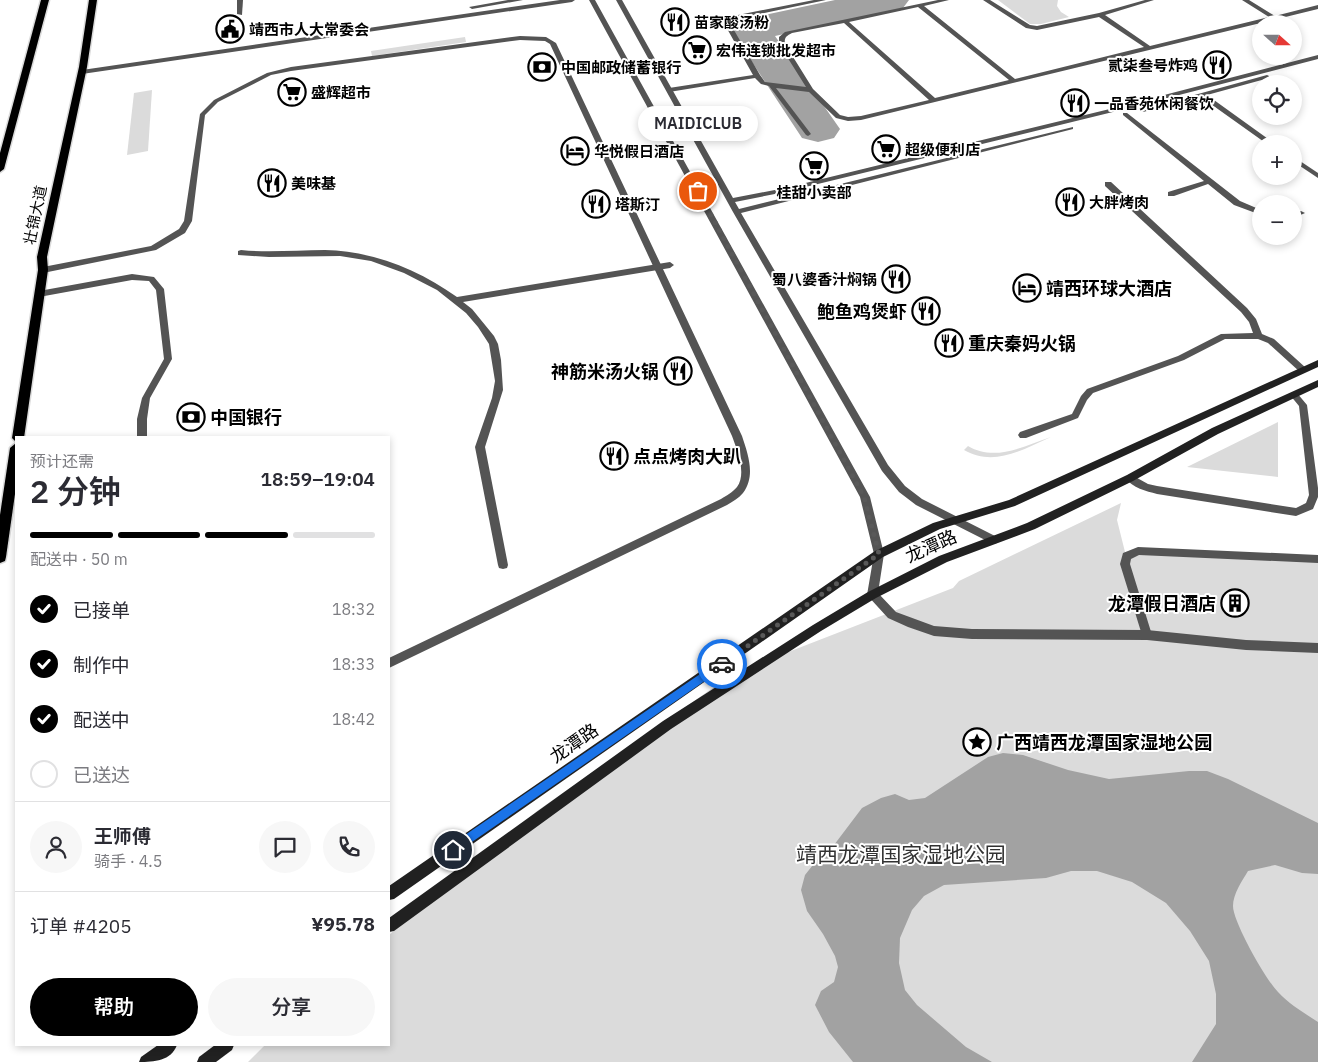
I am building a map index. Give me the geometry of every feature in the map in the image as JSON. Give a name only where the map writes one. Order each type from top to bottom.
[{"type":"main road","points":[[0,169],[45,0]]},
{"type":"main road","name":"壮锦大道","points":[[18,436],[43,270],[42,257],[82,70],[93,0]]},
{"type":"main road","name":"龙潭路","points":[[390,893],[879,554],[937,526],[1012,503],[1318,364]]},
{"type":"main road","name":"龙潭路","points":[[390,925],[668,725],[817,628],[872,595],[943,559],[1031,526],[1130,478],[1215,431],[1318,383]]},
{"type":"main road","points":[[0,558],[15,455]]},
{"type":"main road","points":[[146,1062],[169,1046]]},
{"type":"main road","points":[[204,1062],[226,1046]]},
{"type":"street","points":[[240,0],[240,14]]},
{"type":"street","points":[[82,70],[520,0]]},
{"type":"street","points":[[82,70],[572,0]]},
{"type":"street","points":[[592,0],[864,497],[879,554],[872,595],[892,615],[934,631],[972,634],[1147,635],[1318,648]]},
{"type":"street","points":[[619,0],[737,212],[885,468],[902,489],[919,502],[993,540]]},
{"type":"street","points":[[811,90],[771,86],[763,83],[728,25],[729,20],[738,17],[823,0]]},
{"type":"street","points":[[946,0],[790,32],[783,35],[781,39],[782,44],[811,90],[831,112],[838,117],[848,119],[861,118],[1252,22]]},
{"type":"street","points":[[986,0],[1028,28],[1045,27],[1100,16],[1151,0]]},
{"type":"street","points":[[1246,0],[1269,15]]},
{"type":"street","points":[[920,6],[1013,80]]},
{"type":"street","points":[[1281,15],[1318,7]]},
{"type":"street","points":[[1100,16],[1149,48]]},
{"type":"street","points":[[845,21],[933,100]]},
{"type":"street","points":[[43,270],[154,248],[182,231],[188,221],[202,114],[216,101],[269,74],[291,69],[535,38],[546,39],[553,43],[737,436],[744,459],[746,474],[739,491],[724,502],[390,663]]},
{"type":"street","points":[[731,201],[785,190],[1110,111],[1318,57]]},
{"type":"street","points":[[737,212],[1203,95],[1318,63]]},
{"type":"street","points":[[669,90],[758,76]]},
{"type":"street","points":[[771,86],[808,134]]},
{"type":"street","points":[[1203,95],[1259,135]]},
{"type":"street","points":[[1125,114],[1237,203],[1252,209]]},
{"type":"street","points":[[1302,165],[1318,176]]},
{"type":"street","points":[[1170,194],[1210,181]]},
{"type":"street","points":[[1108,184],[1244,310],[1253,321],[1259,336]]},
{"type":"street","points":[[241,253],[258,256],[319,252],[354,255],[400,268],[436,286],[456,300],[477,321],[493,341],[499,382],[492,416],[483,435],[480,447],[503,565]]},
{"type":"street","points":[[456,300],[670,265]]},
{"type":"street","points":[[39,294],[132,277],[151,279],[160,289],[168,359],[146,398],[142,419],[142,436]]},
{"type":"street","points":[[1023,435],[1075,416],[1084,398],[1090,391],[1181,358],[1224,336],[1259,336],[1271,341],[1303,370]]},
{"type":"street","points":[[1130,478],[1145,487],[1157,490],[1296,512],[1310,506],[1314,495],[1303,405],[1294,395]]},
{"type":"street","points":[[1147,635],[1125,564],[1127,556],[1138,550],[1318,559]]},
{"type":"green space","points":[[998,0],[1058,0],[1057,6],[1061,12],[1069,17],[1041,24],[1030,24]]},
{"type":"green space","points":[[465,37],[466,42],[372,56],[371,51]]},
{"type":"green space","points":[[152,90],[148,151],[127,155],[134,93]]},
{"type":"green space","points":[[1278,422],[1278,477],[1187,467]]},
{"type":"green space","points":[[1051,437],[1019,451],[997,457],[975,455],[964,450],[968,446],[978,451],[999,453]]},
{"type":"green space","name":"靖西龙潭国家湿地公园","points":[[1121,503],[1117,520],[1125,552],[1253,553],[1318,559],[1318,1062],[248,1062],[264,1046],[390,1046],[390,934],[537,811],[734,673],[953,588],[959,581]]},
{"type":"shaded area","points":[[1003,753],[1023,755],[1068,770],[1109,779],[1207,771],[1228,779],[1318,823],[1318,874],[1302,873],[1275,865],[1248,871],[1236,892],[1233,906],[1234,914],[1244,937],[1258,964],[1273,986],[1297,1008],[1318,1022],[1318,1062],[1192,1062],[1216,1024],[1216,994],[1209,961],[1190,931],[1166,903],[1132,882],[1097,871],[1071,871],[1046,878],[944,885],[924,896],[912,910],[900,938],[899,963],[905,990],[917,1005],[966,1047],[992,1062],[853,1062],[829,1032],[815,1005],[821,991],[834,982],[838,967],[835,956],[823,934],[807,911],[801,890],[805,875],[816,861],[834,845],[862,808],[881,798],[895,794],[909,800],[925,798],[988,757]]},
{"type":"waterway","points":[[818,129],[753,33],[755,28],[890,0]]},
{"type":"way so far","points":[[698,191],[864,497],[879,554],[722,664]]},
{"type":"place","name":"苗家酸汤粉","points":[[675,22]]},
{"type":"place","name":"靖西市人大常委会","points":[[230,29]]},
{"type":"place","name":"宏伟连锁批发超市","points":[[697,50]]},
{"type":"place","name":"贰柒叁号炸鸡","points":[[1217,65]]},
{"type":"place","name":"中国邮政储蓄银行","points":[[542,67]]},
{"type":"place","name":"盛辉超市","points":[[292,92]]},
{"type":"place","name":"一品香苑休闲餐饮","points":[[1075,103]]},
{"type":"place","name":"超级便利店","points":[[886,149]]},
{"type":"place","name":"华悦假日酒店","points":[[575,151]]},
{"type":"place","name":"桂甜小卖部","points":[[814,166]]},
{"type":"place","name":"美味基","points":[[272,183]]},
{"type":"place","name":"MAIDICLUB","points":[[698,191]]},
{"type":"place","name":"大胖烤肉","points":[[1070,202]]},
{"type":"place","name":"塔斯汀","points":[[596,204]]},
{"type":"place","name":"蜀八婆香汁焖锅","points":[[896,279]]},
{"type":"place","name":"靖西环球大酒店","points":[[1027,288]]},
{"type":"place","name":"鲍鱼鸡煲虾","points":[[926,311]]},
{"type":"place","name":"重庆秦妈火锅","points":[[949,343]]},
{"type":"place","name":"神筋米汤火锅","points":[[678,371]]},
{"type":"place","name":"中国银行","points":[[191,417]]},
{"type":"place","name":"点点烤肉大趴","points":[[614,456]]},
{"type":"place","name":"龙潭假日酒店","points":[[1235,603]]},
{"type":"place","name":"广西靖西龙潭国家湿地公园","points":[[977,742]]},
{"type":"route","points":[[453,850],[722,664]]}]
